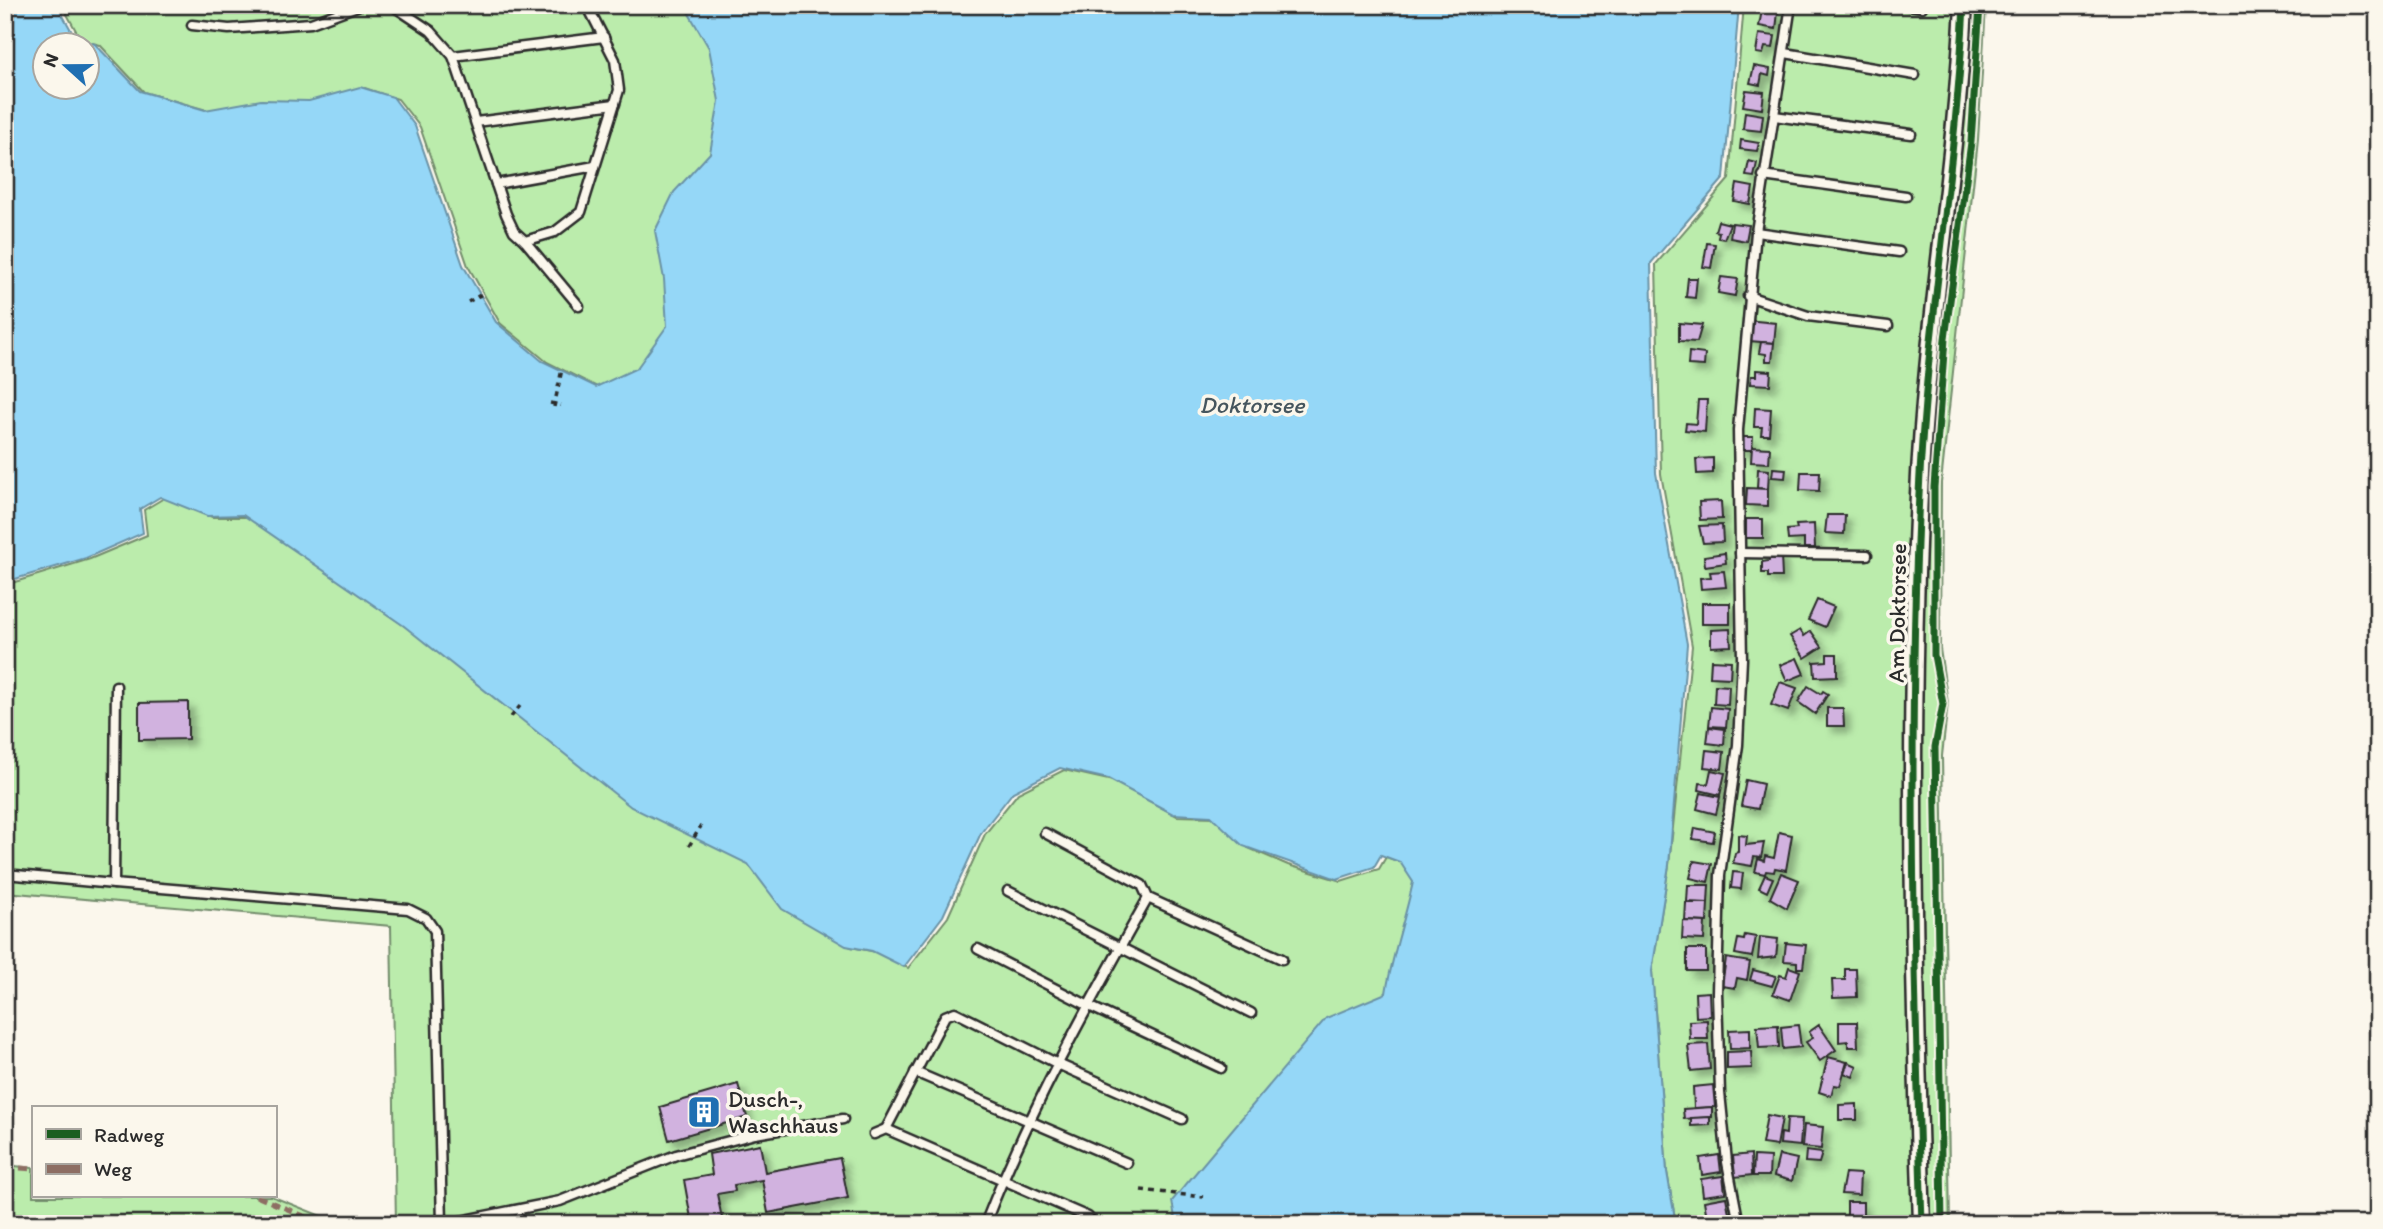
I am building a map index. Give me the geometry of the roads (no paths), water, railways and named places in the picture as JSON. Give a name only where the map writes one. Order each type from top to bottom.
[{"type":"street","name":"Am Doktorsee","points":[[1922,1224],[1914,723],[1919,493],[1930,333],[1948,204],[1964,5]]},
{"type":"lane","points":[[192,25],[229,29],[311,23],[360,5]]},
{"type":"lane","points":[[393,5],[431,30],[453,56],[514,231],[579,306]]},
{"type":"lane","points":[[525,241],[555,232],[581,212],[619,90],[615,60],[587,5]]},
{"type":"lane","points":[[1739,1224],[1727,1162],[1720,1093],[1717,992],[1720,875],[1739,733],[1742,659],[1738,430],[1748,296],[1763,176],[1791,5]]},
{"type":"lane","points":[[1908,5],[1922,7]]},
{"type":"lane","points":[[453,56],[604,37]]},
{"type":"lane","points":[[1785,53],[1914,75]]},
{"type":"lane","points":[[476,122],[615,104]]},
{"type":"lane","points":[[1774,116],[1911,134]]},
{"type":"lane","points":[[496,184],[595,166]]},
{"type":"lane","points":[[1763,176],[1906,196]]},
{"type":"lane","points":[[1756,232],[1899,252]]},
{"type":"lane","points":[[1748,296],[1808,316],[1888,326]]},
{"type":"lane","points":[[1740,552],[1867,555]]},
{"type":"lane","points":[[114,884],[116,686]]},
{"type":"lane","points":[[1045,833],[1142,885],[1148,898],[1282,959]]},
{"type":"lane","points":[[5,874],[408,909],[426,918],[435,931],[444,1224],[560,1201],[689,1151],[755,1134],[843,1119]]},
{"type":"lane","points":[[1008,891],[1251,1013]]},
{"type":"lane","points":[[985,1224],[1003,1178],[1059,1065],[1148,898]]},
{"type":"lane","points":[[978,949],[1089,1006],[1221,1068]]},
{"type":"lane","points":[[874,1134],[886,1129],[945,1016],[956,1012],[1059,1065],[1182,1119]]},
{"type":"lane","points":[[915,1072],[1032,1119],[1127,1163]]},
{"type":"lane","points":[[886,1129],[1088,1217],[1093,1224]]},
{"type":"water","name":"Doktorsee","points":[[5,5],[57,5],[72,32],[32,32],[32,102],[102,102],[102,51],[140,91],[205,110],[261,100],[309,101],[360,87],[393,97],[415,126],[463,265],[496,322],[542,361],[596,387],[637,368],[667,326],[664,279],[655,231],[674,192],[710,153],[719,101],[709,48],[684,5],[1739,5],[1724,178],[1651,263],[1656,473],[1687,644],[1669,865],[1652,971],[1667,1172],[1676,1224],[1176,1224],[1172,1201],[1326,1018],[1386,993],[1413,882],[1400,862],[1381,855],[1374,867],[1337,879],[1243,846],[1211,816],[1173,814],[1108,779],[1060,768],[1013,792],[981,833],[943,916],[904,967],[872,951],[846,946],[782,909],[748,864],[631,807],[404,626],[243,515],[207,516],[160,497],[140,509],[143,533],[86,558],[5,582]]},
{"type":"place","name":"Dusch-, Waschhaus","points":[[704,1112]]}]
